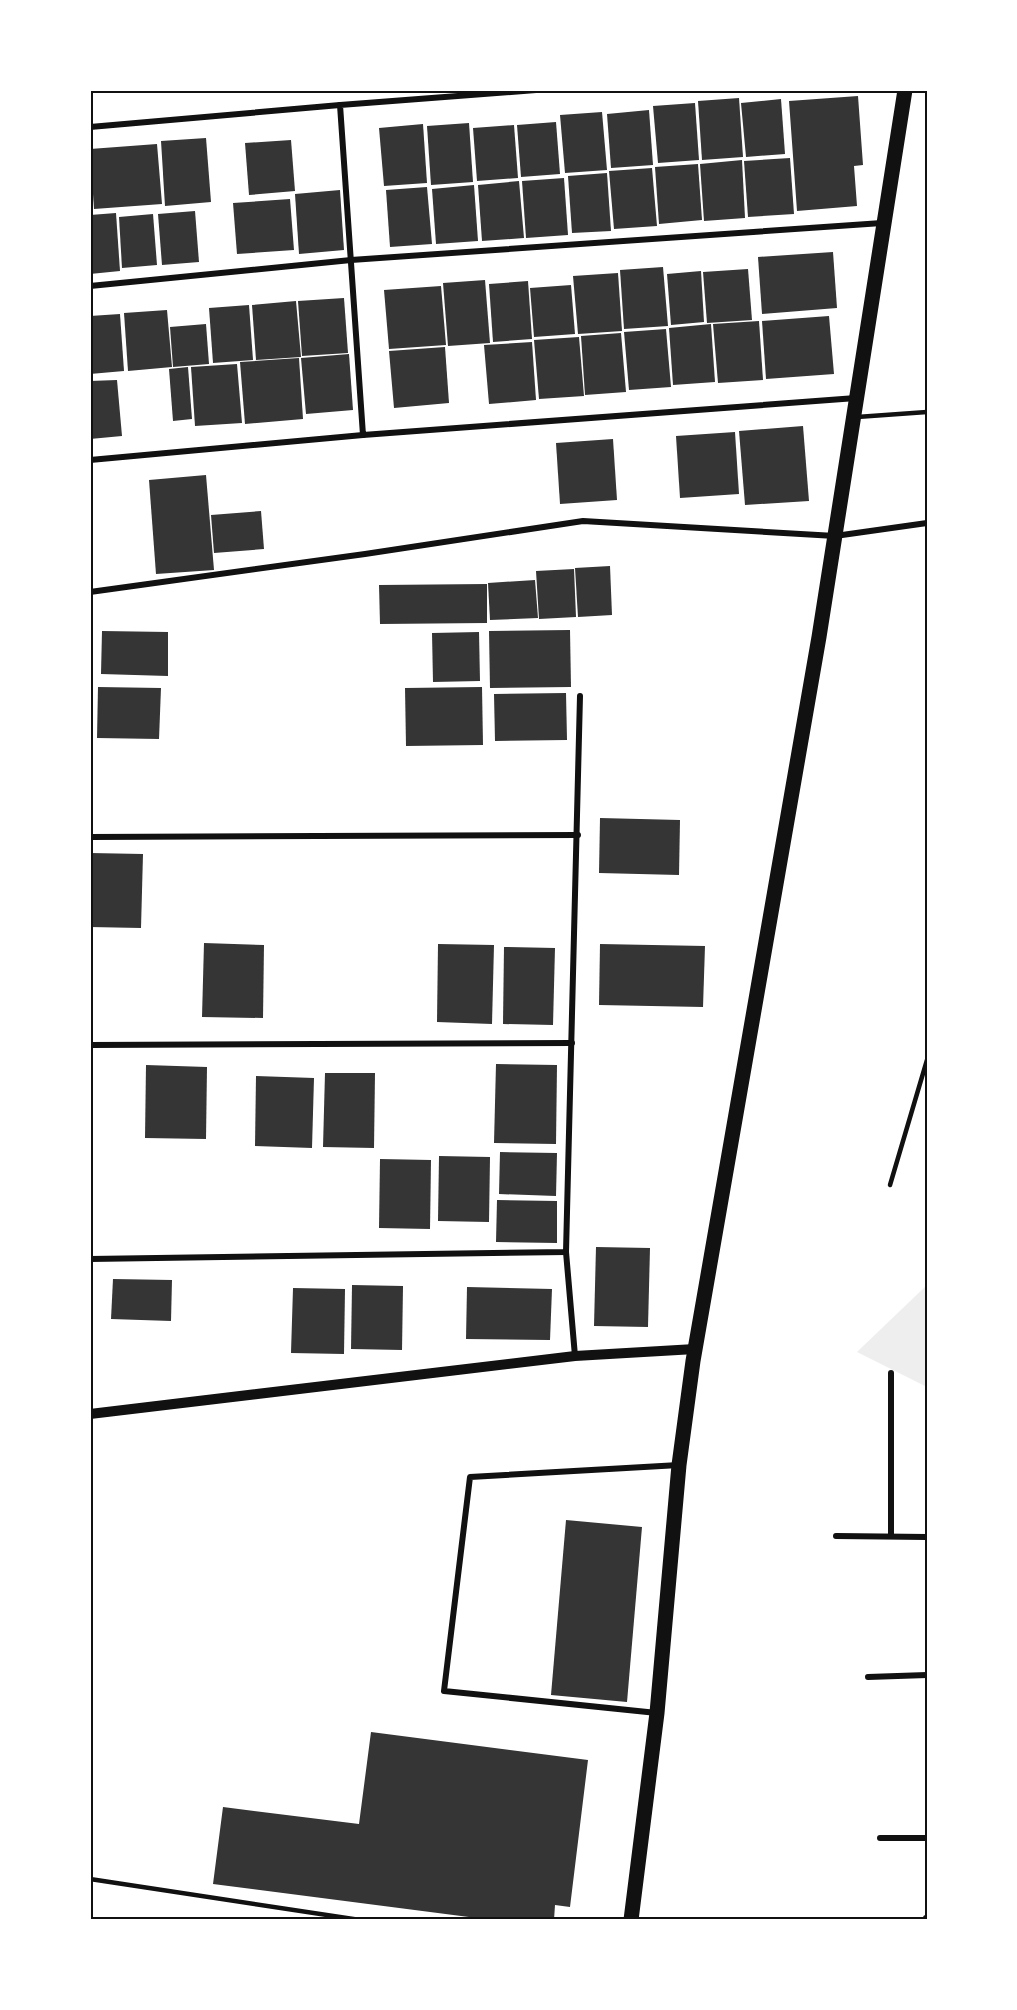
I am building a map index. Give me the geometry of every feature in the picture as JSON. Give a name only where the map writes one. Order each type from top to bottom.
[{"type":"main road","points":[[631,1920],[657,1713],[679,1465],[695,1349],[835,536],[905,90]]},
{"type":"street","points":[[90,127],[536,90]]},
{"type":"street","points":[[340,105],[363,435]]},
{"type":"street","points":[[90,286],[351,260],[885,223]]},
{"type":"street","points":[[90,460],[363,435],[857,398]]},
{"type":"street","points":[[90,592],[366,555],[583,521],[835,536],[927,523]]},
{"type":"street","points":[[575,1356],[566,1252],[580,696]]},
{"type":"street","points":[[90,837],[578,835]]},
{"type":"street","points":[[90,1045],[572,1043]]},
{"type":"street","points":[[90,1259],[566,1252]]},
{"type":"street","points":[[90,1414],[575,1356],[695,1349]]},
{"type":"street","points":[[891,1373],[891,1536]]},
{"type":"street","points":[[657,1713],[444,1691],[470,1477],[679,1465]]},
{"type":"street","points":[[837,1536],[927,1537]]},
{"type":"street","points":[[868,1677],[927,1675]]},
{"type":"street","points":[[880,1838],[927,1838]]},
{"type":"lane","points":[[854,418],[927,412]]},
{"type":"lane","points":[[890,1185],[927,1060]]},
{"type":"lane","points":[[90,1879],[360,1920]]},
{"type":"shaded area","points":[[927,1285],[927,1387],[857,1352]]},
{"type":"building","points":[[858,96],[863,165],[854,166],[857,206],[797,211],[789,101]]},
{"type":"building","points":[[739,98],[743,157],[702,160],[698,101]]},
{"type":"building","points":[[781,99],[785,154],[746,157],[741,103]]},
{"type":"building","points":[[695,103],[699,160],[658,163],[653,106]]},
{"type":"building","points":[[649,110],[653,165],[611,168],[607,114]]},
{"type":"building","points":[[602,112],[607,170],[565,173],[560,115]]},
{"type":"building","points":[[556,122],[560,174],[521,177],[517,125]]},
{"type":"building","points":[[469,123],[473,182],[431,185],[427,126]]},
{"type":"building","points":[[423,124],[427,183],[384,186],[379,128]]},
{"type":"building","points":[[514,125],[518,178],[477,181],[473,128]]},
{"type":"building","points":[[206,138],[211,202],[165,206],[161,141]]},
{"type":"building","points":[[291,140],[295,191],[249,195],[245,143]]},
{"type":"building","points":[[157,144],[162,204],[94,209],[90,149]]},
{"type":"building","points":[[790,158],[794,214],[748,217],[744,161]]},
{"type":"building","points":[[742,160],[745,218],[704,221],[700,164]]},
{"type":"building","points":[[698,164],[702,220],[659,224],[655,167]]},
{"type":"building","points":[[652,168],[657,226],[614,229],[609,171]]},
{"type":"building","points":[[607,173],[611,231],[572,233],[568,176]]},
{"type":"building","points":[[564,178],[568,235],[526,238],[522,181]]},
{"type":"building","points":[[519,181],[524,238],[482,241],[478,185]]},
{"type":"building","points":[[474,185],[478,241],[436,244],[432,189]]},
{"type":"building","points":[[427,187],[432,244],[390,247],[386,190]]},
{"type":"building","points":[[340,190],[344,250],[299,254],[295,194]]},
{"type":"building","points":[[290,199],[294,250],[237,254],[233,203]]},
{"type":"building","points":[[195,211],[199,262],[162,265],[158,214]]},
{"type":"building","points":[[116,213],[120,271],[90,274],[90,215]]},
{"type":"building","points":[[153,214],[157,265],[122,268],[119,217]]},
{"type":"building","points":[[833,252],[837,308],[762,314],[758,257]]},
{"type":"building","points":[[663,267],[668,326],[624,329],[620,270]]},
{"type":"building","points":[[748,269],[752,320],[707,323],[703,272]]},
{"type":"building","points":[[701,271],[704,322],[671,325],[667,274]]},
{"type":"building","points":[[618,273],[622,331],[578,334],[573,276]]},
{"type":"building","points":[[485,280],[490,343],[448,346],[443,283]]},
{"type":"building","points":[[528,281],[532,339],[493,342],[489,284]]},
{"type":"building","points":[[571,285],[575,334],[534,337],[530,288]]},
{"type":"building","points":[[441,286],[446,345],[389,349],[384,290]]},
{"type":"building","points":[[344,298],[348,353],[302,356],[298,301]]},
{"type":"building","points":[[296,301],[301,357],[256,360],[252,305]]},
{"type":"building","points":[[249,305],[253,360],[213,363],[209,308]]},
{"type":"building","points":[[167,310],[172,367],[128,371],[124,313]]},
{"type":"building","points":[[120,314],[124,371],[90,374],[90,316]]},
{"type":"building","points":[[829,316],[834,374],[766,379],[762,321]]},
{"type":"building","points":[[759,321],[763,380],[718,383],[713,324]]},
{"type":"building","points":[[206,324],[209,364],[173,367],[170,327]]},
{"type":"building","points":[[711,324],[715,382],[673,385],[669,328]]},
{"type":"building","points":[[666,329],[671,387],[629,390],[624,332]]},
{"type":"building","points":[[621,333],[626,392],[585,395],[581,336]]},
{"type":"building","points":[[579,337],[584,396],[539,399],[534,340]]},
{"type":"building","points":[[532,342],[536,400],[489,404],[484,345]]},
{"type":"building","points":[[445,347],[449,403],[394,408],[389,351]]},
{"type":"building","points":[[349,354],[353,410],[306,414],[301,358]]},
{"type":"building","points":[[299,358],[303,419],[245,424],[240,362]]},
{"type":"building","points":[[237,364],[242,423],[195,426],[191,367]]},
{"type":"building","points":[[188,367],[192,419],[173,421],[169,369]]},
{"type":"building","points":[[117,380],[122,436],[90,439],[90,381]]},
{"type":"building","points":[[803,426],[809,501],[745,505],[739,431]]},
{"type":"building","points":[[735,432],[739,494],[680,498],[676,436]]},
{"type":"building","points":[[613,439],[617,500],[560,504],[556,443]]},
{"type":"building","points":[[206,475],[214,570],[156,574],[149,480]]},
{"type":"building","points":[[261,511],[264,549],[214,553],[211,515]]},
{"type":"building","points":[[610,566],[612,615],[578,617],[575,568]]},
{"type":"building","points":[[574,569],[576,617],[539,619],[536,571]]},
{"type":"building","points":[[535,580],[538,618],[490,620],[488,583]]},
{"type":"building","points":[[487,584],[487,623],[380,624],[379,585]]},
{"type":"building","points":[[570,630],[571,687],[490,688],[489,631]]},
{"type":"building","points":[[102,631],[168,632],[168,676],[101,674]]},
{"type":"building","points":[[479,632],[480,681],[433,682],[432,633]]},
{"type":"building","points":[[98,687],[161,688],[159,739],[97,738]]},
{"type":"building","points":[[482,687],[483,745],[406,746],[405,688]]},
{"type":"building","points":[[566,693],[567,740],[495,741],[494,694]]},
{"type":"building","points":[[600,818],[680,820],[679,875],[599,873]]},
{"type":"building","points":[[90,853],[143,854],[141,928],[90,927]]},
{"type":"building","points":[[204,943],[264,945],[263,1018],[202,1017]]},
{"type":"building","points":[[438,944],[494,945],[492,1024],[437,1022]]},
{"type":"building","points":[[600,944],[705,946],[703,1007],[599,1005]]},
{"type":"building","points":[[504,947],[555,948],[553,1025],[503,1024]]},
{"type":"building","points":[[496,1064],[557,1065],[556,1144],[494,1143]]},
{"type":"building","points":[[146,1065],[207,1067],[206,1139],[145,1138]]},
{"type":"building","points":[[325,1073],[375,1073],[374,1148],[323,1147]]},
{"type":"building","points":[[256,1076],[314,1078],[312,1148],[255,1146]]},
{"type":"building","points":[[500,1152],[557,1153],[556,1196],[499,1194]]},
{"type":"building","points":[[439,1156],[490,1157],[489,1222],[438,1221]]},
{"type":"building","points":[[380,1159],[431,1160],[430,1229],[379,1228]]},
{"type":"building","points":[[497,1200],[557,1201],[557,1243],[496,1242]]},
{"type":"building","points":[[596,1247],[650,1248],[648,1327],[594,1326]]},
{"type":"building","points":[[113,1279],[172,1280],[171,1321],[111,1319]]},
{"type":"building","points":[[352,1285],[403,1286],[402,1350],[351,1349]]},
{"type":"building","points":[[467,1287],[552,1289],[550,1340],[466,1339]]},
{"type":"building","points":[[293,1288],[345,1289],[344,1354],[291,1353]]},
{"type":"building","points":[[566,1520],[642,1527],[627,1702],[551,1695]]},
{"type":"building","points":[[371,1732],[588,1760],[570,1907],[555,1905],[554,1920],[492,1920],[213,1884],[223,1807],[359,1824]]}]
